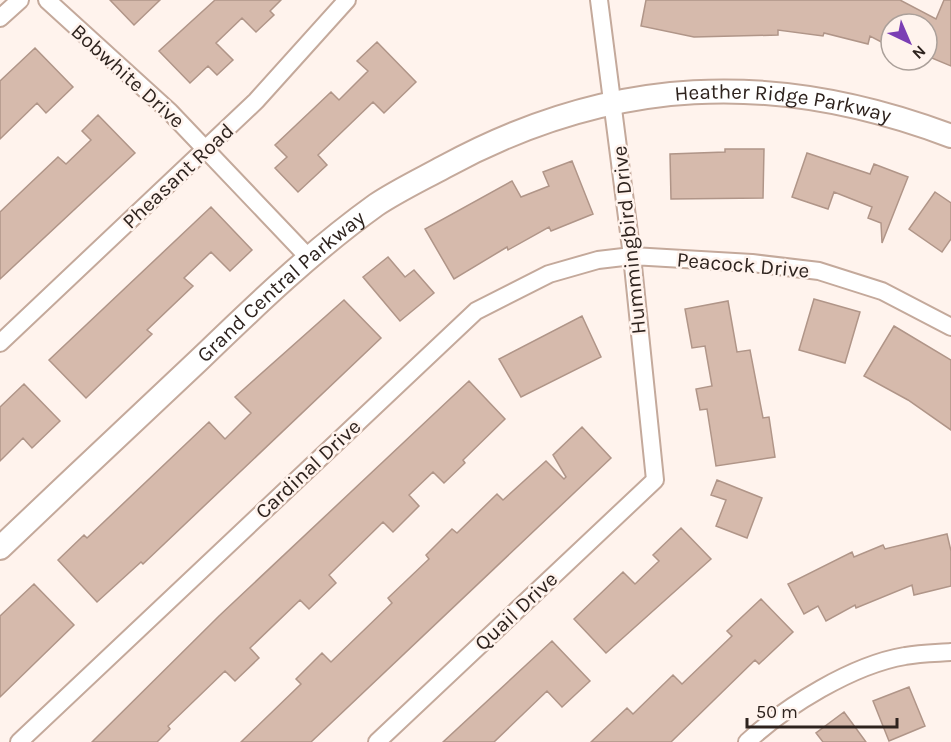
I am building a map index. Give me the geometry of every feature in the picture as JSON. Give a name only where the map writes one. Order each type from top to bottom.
[{"type":"street","points":[[0,18],[20,0]]},
{"type":"street","name":"Bobwhite Drive","points":[[47,0],[89,41],[148,90],[308,257]]},
{"type":"street","name":"Pheasant Road","points":[[0,343],[256,102],[347,0]]},
{"type":"street","name":"Hummingbird Drive","points":[[599,0],[632,256],[655,480]]},
{"type":"street","name":"Heather Ridge Parkway","points":[[613,102],[733,90],[798,95],[898,117],[951,136]]},
{"type":"street","name":"Grand Central Parkway","points":[[0,548],[308,257],[379,204],[483,146],[526,128],[613,102]]},
{"type":"street","name":"Peacock Drive","points":[[632,256],[752,263],[819,271],[882,291],[951,327]]},
{"type":"street","name":"Cardinal Drive","points":[[19,742],[476,311],[549,274],[598,260],[632,256]]},
{"type":"street","name":"Quail Drive","points":[[377,742],[655,480]]},
{"type":"street","points":[[747,742],[769,722],[836,679],[904,656],[951,652]]},
{"type":"building","points":[[110,0],[160,0],[134,25]]},
{"type":"building","points":[[215,0],[281,0],[270,11],[274,15],[256,32],[242,18],[216,43],[233,60],[217,75],[208,66],[190,83],[159,51]]},
{"type":"building","points":[[646,0],[900,0],[923,12],[879,12],[879,41],[870,36],[868,44],[824,33],[823,36],[778,30],[778,35],[694,37],[641,26]]},
{"type":"building","points":[[944,0],[951,0],[951,66],[939,61],[939,12]]},
{"type":"building","points":[[377,42],[416,82],[384,113],[373,102],[318,155],[327,165],[298,192],[275,168],[287,157],[275,145],[331,92],[339,100],[368,71],[357,61]]},
{"type":"building","points":[[35,48],[73,87],[46,113],[37,103],[0,139],[0,81]]},
{"type":"building","points":[[98,115],[135,153],[0,279],[0,212],[58,157],[66,164],[91,140],[82,131]]},
{"type":"building","points":[[725,149],[764,149],[763,198],[671,199],[670,154],[725,152]]},
{"type":"building","points":[[807,153],[870,174],[874,164],[908,177],[882,243],[881,223],[868,218],[872,207],[834,192],[828,209],[792,197]]},
{"type":"building","points":[[572,161],[593,214],[551,231],[549,227],[508,250],[507,247],[454,279],[425,229],[512,181],[521,197],[549,186],[543,172]]},
{"type":"building","points":[[935,192],[951,203],[951,239],[942,252],[909,229]]},
{"type":"building","points":[[211,207],[252,250],[230,271],[211,252],[184,278],[193,286],[147,330],[152,334],[86,398],[49,360]]},
{"type":"building","points":[[388,257],[405,277],[414,270],[434,293],[400,321],[363,277]]},
{"type":"building","points":[[814,299],[860,312],[845,363],[799,350]]},
{"type":"building","points":[[344,300],[381,338],[143,564],[141,562],[97,602],[58,560],[84,535],[87,538],[209,422],[225,439],[251,413],[235,397]]},
{"type":"building","points":[[728,301],[737,352],[750,350],[763,418],[769,417],[775,457],[716,466],[707,409],[700,410],[696,389],[712,386],[705,346],[692,348],[685,309]]},
{"type":"building","points":[[582,316],[601,357],[521,397],[499,359]]},
{"type":"building","points":[[894,326],[951,360],[951,430],[908,400],[864,376]]},
{"type":"building","points":[[469,381],[505,419],[463,460],[465,463],[444,483],[433,472],[409,495],[419,506],[393,532],[383,522],[329,575],[336,583],[309,609],[300,600],[250,648],[259,658],[235,681],[225,671],[168,726],[170,729],[157,742],[92,742],[219,616]]},
{"type":"building","points":[[24,384],[60,421],[32,448],[23,438],[0,461],[0,407]]},
{"type":"building","points":[[582,427],[611,458],[311,742],[241,742],[301,684],[296,679],[322,653],[331,662],[392,603],[388,598],[429,559],[426,555],[452,529],[457,533],[497,494],[503,500],[546,461],[564,479],[566,477],[553,455]]},
{"type":"building","points":[[717,480],[762,498],[747,538],[716,526],[726,500],[711,495]]},
{"type":"building","points":[[681,528],[711,559],[606,653],[574,619],[623,572],[635,584],[659,561],[653,555]]},
{"type":"building","points":[[947,534],[951,551],[951,586],[914,595],[912,585],[856,608],[855,605],[826,621],[818,606],[804,614],[788,584],[852,552],[854,557],[883,545],[885,549]]},
{"type":"building","points":[[34,584],[74,625],[0,697],[0,616]]},
{"type":"building","points":[[761,599],[793,632],[759,664],[755,660],[671,742],[591,742],[627,708],[633,714],[673,675],[682,684],[732,636],[727,631]]},
{"type":"building","points":[[552,641],[590,681],[562,707],[547,691],[494,742],[443,742]]},
{"type":"building","points":[[909,687],[925,726],[889,741],[873,701]]},
{"type":"building","points":[[844,712],[866,742],[823,742],[816,733]]}]
